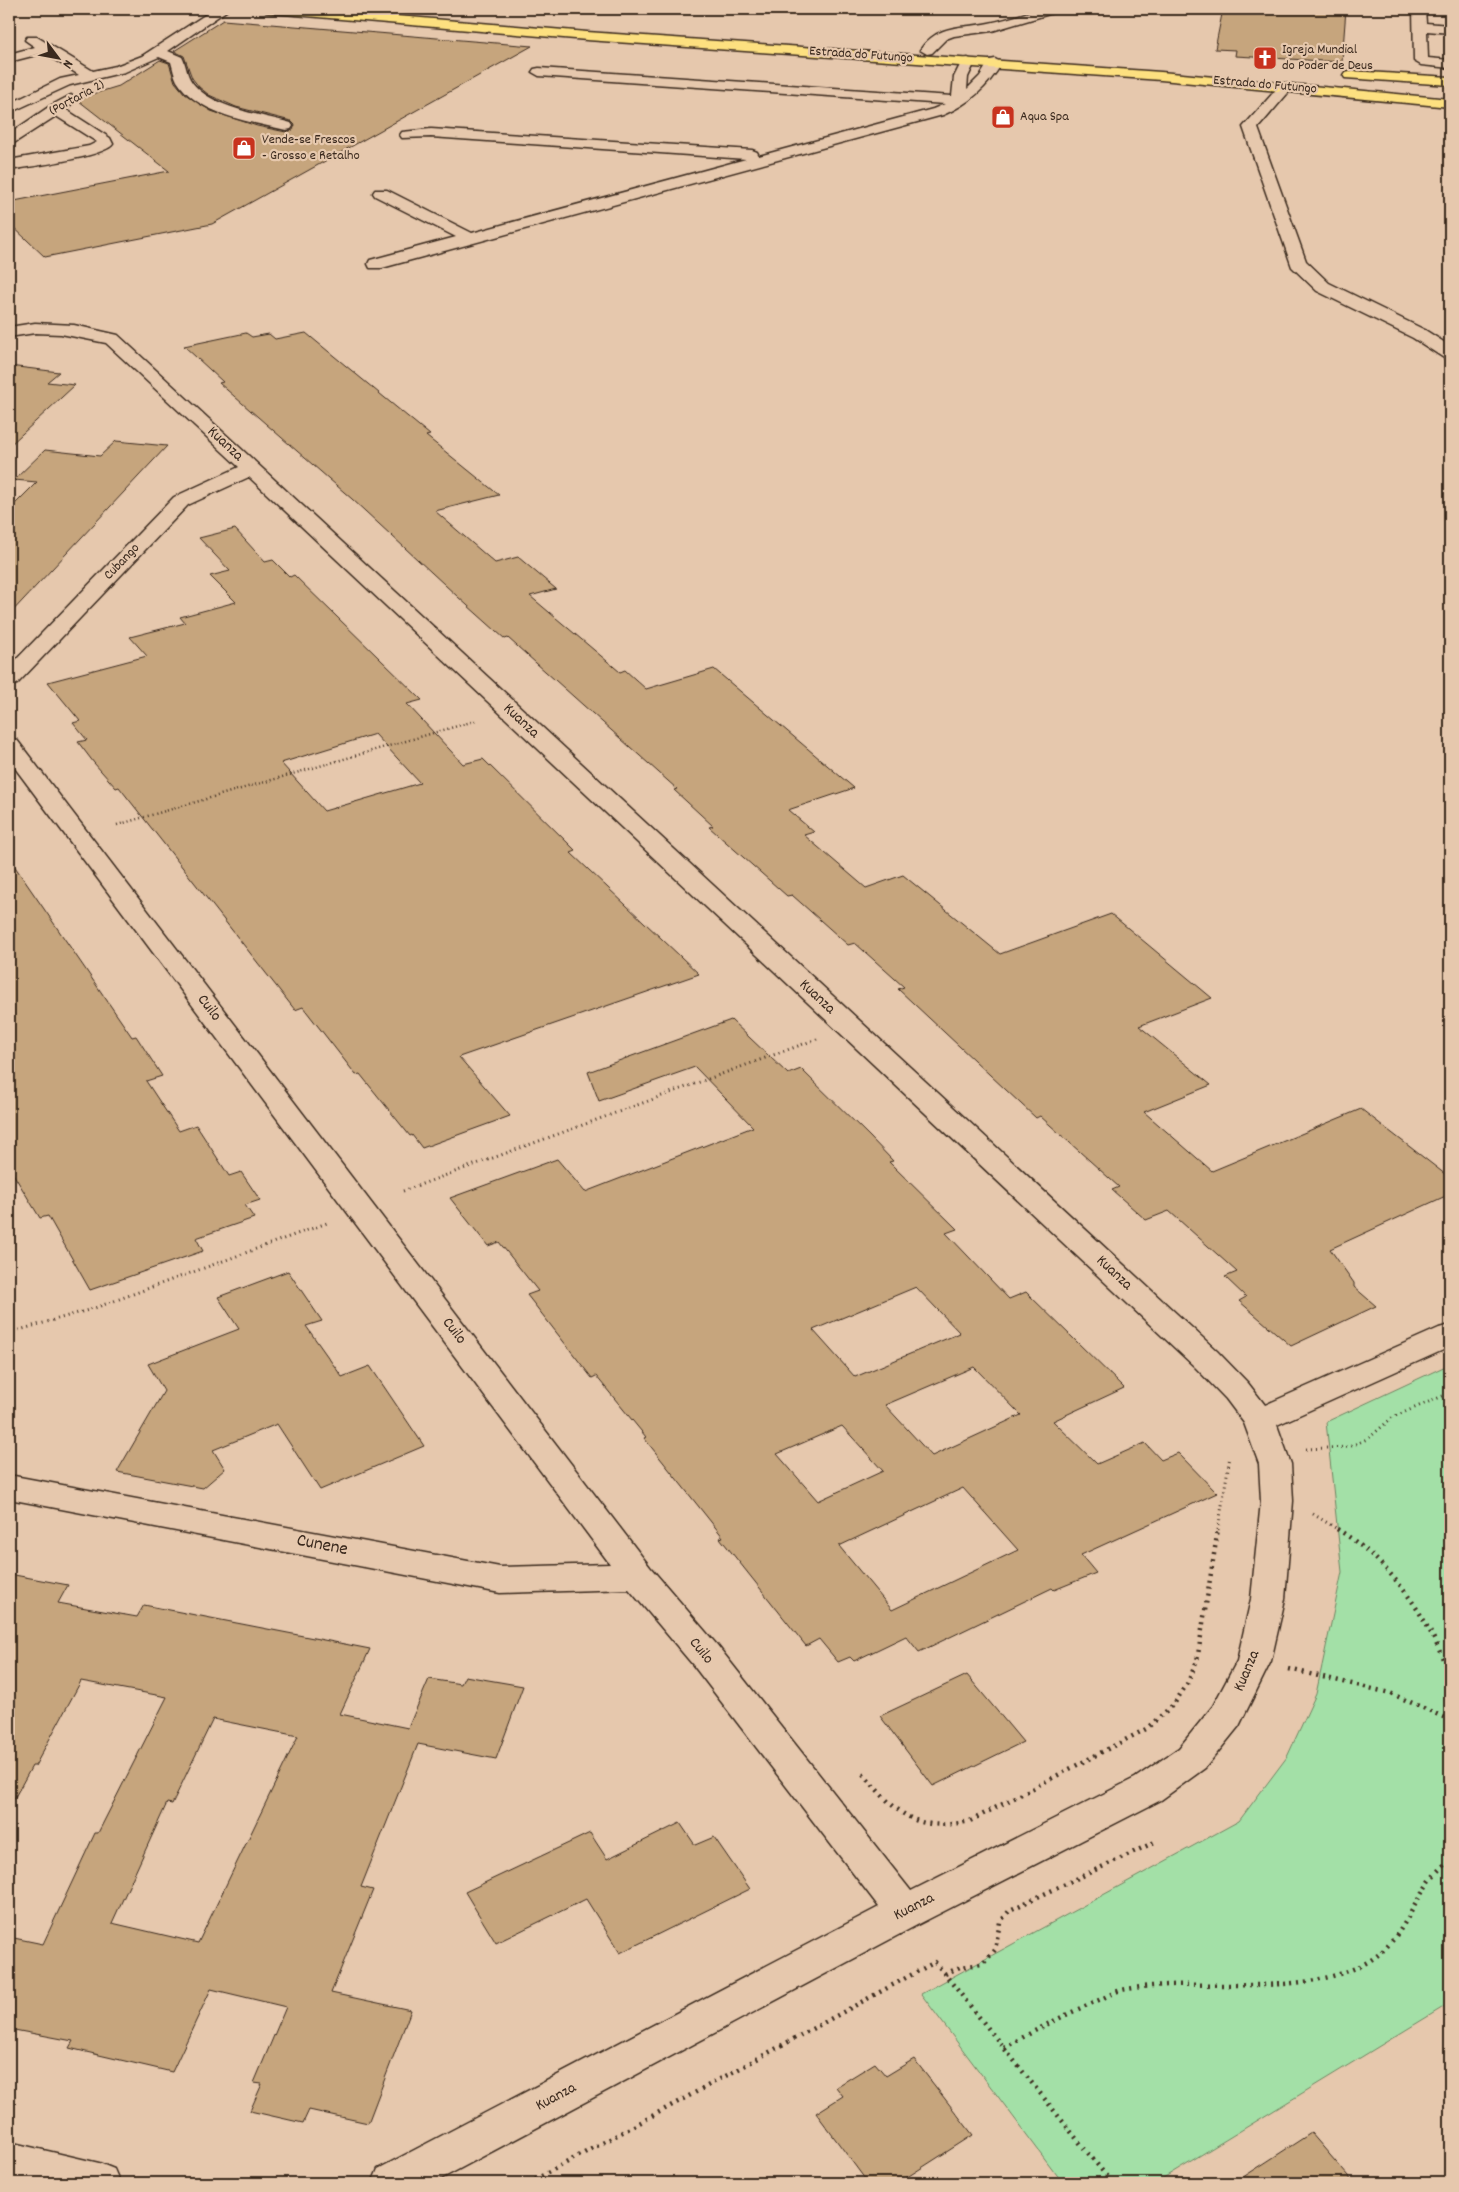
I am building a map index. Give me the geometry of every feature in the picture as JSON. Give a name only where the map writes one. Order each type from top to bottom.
[{"type":"highway","name":"Estrada do Futungo","points":[[271,9],[587,36],[968,62],[1286,87],[1450,104]]},
{"type":"highway","name":"Estrada do Futungo","points":[[371,9],[927,50],[1229,68]]},
{"type":"highway","name":"Estrada do Futungo","points":[[1337,74],[1450,81]]},
{"type":"street","points":[[9,109],[65,82],[91,76],[153,56],[222,9]]},
{"type":"street","points":[[927,50],[934,41],[952,32],[992,27],[1050,9]]},
{"type":"street","points":[[1419,9],[1421,61],[1450,64]]},
{"type":"street","points":[[1420,27],[1450,29]]},
{"type":"street","points":[[32,40],[91,76]]},
{"type":"street","points":[[9,58],[46,48]]},
{"type":"street","points":[[153,56],[178,60],[184,82],[204,99],[228,110],[286,126]]},
{"type":"street","name":"(Portaria 2)","points":[[9,140],[82,93],[101,86],[153,56]]},
{"type":"street","points":[[959,101],[961,77],[968,62]]},
{"type":"street","points":[[1430,63],[1432,80]]},
{"type":"street","points":[[376,264],[938,112],[959,101],[986,79],[995,64]]},
{"type":"street","points":[[540,72],[959,101]]},
{"type":"street","points":[[1286,87],[1250,127],[1298,263],[1323,287],[1419,334],[1450,354]]},
{"type":"street","points":[[9,165],[94,150],[106,144],[105,141],[55,109]]},
{"type":"street","points":[[407,135],[431,133],[772,156]]},
{"type":"street","points":[[381,193],[470,238]]},
{"type":"street","name":"Kuanza","points":[[9,332],[56,328],[89,331],[112,339],[1199,1352],[1236,1391],[1264,1434],[1275,1464],[1277,1501],[1268,1599],[1254,1661],[1226,1716],[1192,1758],[1148,1789],[905,1912],[393,2183]]},
{"type":"street","name":"Cubango","points":[[9,679],[181,501],[251,469]]},
{"type":"street","name":"Cuilo","points":[[9,745],[638,1576],[705,1655],[905,1912]]},
{"type":"street","points":[[1264,1434],[1450,1335]]},
{"type":"street","name":"Cunene","points":[[9,1487],[500,1580],[638,1576]]},
{"type":"street","points":[[9,2161],[99,2183]]},
{"type":"path","points":[[117,825],[483,719]]},
{"type":"path","points":[[403,1191],[818,1039]]},
{"type":"path","points":[[9,1333],[92,1309],[327,1222]]},
{"type":"path","points":[[1264,1434],[1349,1447],[1369,1438],[1393,1417],[1450,1393]]},
{"type":"path","points":[[863,1774],[887,1802],[906,1818],[940,1827],[958,1824],[970,1821],[1156,1722],[1182,1693],[1196,1660],[1230,1456]]},
{"type":"path","points":[[1277,1501],[1311,1512],[1372,1554],[1406,1593],[1445,1658],[1450,1678]]},
{"type":"path","points":[[1254,1661],[1390,1693],[1450,1720]]},
{"type":"path","points":[[945,1974],[960,1967],[983,1964],[995,1950],[1000,1922],[1010,1910],[1157,1841]]},
{"type":"path","points":[[1004,2048],[1064,2013],[1125,1990],[1196,1985],[1290,1983],[1319,1979],[1364,1964],[1383,1951],[1409,1918],[1428,1882],[1450,1860]]},
{"type":"path","points":[[529,2183],[935,1962],[1112,2183]]},
{"type":"green space","points":[[1450,1364],[1450,2003],[1155,2183],[1063,2183],[921,1994],[1239,1821],[1287,1757],[1316,1694],[1342,1572],[1326,1422]]},
{"type":"building","points":[[1223,9],[1346,9],[1342,62],[1235,56],[1236,50],[1215,49]]},
{"type":"building","name":"Vende-se Frescos - Grosso e Retalho","points":[[223,20],[532,46],[212,224],[45,257],[9,223],[9,202],[169,171],[79,101],[80,98],[119,86],[160,60],[169,63],[175,82],[185,94],[211,111],[257,126],[286,132],[293,130],[295,125],[291,121],[236,107],[209,95],[192,78],[184,56],[174,51]]},
{"type":"building","points":[[246,333],[252,337],[269,334],[275,339],[306,333],[430,435],[426,436],[499,495],[435,511],[495,563],[518,557],[556,589],[530,596],[620,672],[625,670],[646,689],[714,669],[854,788],[788,810],[814,832],[804,835],[866,888],[903,875],[1000,954],[1111,914],[1212,998],[1139,1026],[1211,1085],[1144,1112],[1212,1171],[1361,1109],[1450,1178],[1450,1194],[1330,1249],[1354,1283],[1354,1287],[1376,1306],[1291,1346],[1239,1301],[1246,1297],[1225,1277],[1237,1272],[1169,1211],[1146,1220],[1112,1190],[1119,1187],[1040,1116],[1036,1118],[898,989],[904,987],[855,943],[848,945],[792,895],[787,896],[709,827],[713,826],[674,790],[677,789],[508,638],[505,639],[352,499],[219,383],[223,382],[184,346]]},
{"type":"building","points":[[9,366],[59,372],[47,382],[75,385],[9,446]]},
{"type":"building","points":[[116,441],[167,446],[9,615],[9,510],[37,482],[14,480],[45,450],[100,456]]},
{"type":"building","points":[[235,529],[265,562],[273,560],[290,577],[294,575],[422,700],[407,704],[463,764],[483,759],[576,851],[571,853],[699,974],[459,1057],[510,1116],[422,1148],[360,1074],[356,1075],[303,1007],[295,1010],[119,787],[116,788],[94,763],[78,742],[87,740],[73,723],[80,721],[48,682],[147,656],[130,637],[185,623],[180,617],[236,602],[210,576],[230,571],[199,538]],"holes":[[[375,734],[420,783],[324,811],[281,763]]]},
{"type":"building","points":[[9,858],[132,1037],[136,1036],[162,1076],[146,1081],[179,1131],[196,1125],[229,1176],[241,1172],[260,1200],[245,1205],[254,1218],[196,1238],[203,1251],[90,1290],[48,1216],[40,1218],[9,1167]]},
{"type":"building","points":[[731,1020],[788,1074],[801,1069],[870,1137],[893,1161],[889,1162],[957,1229],[946,1233],[1009,1299],[1026,1292],[1124,1388],[1053,1421],[1097,1464],[1145,1443],[1161,1460],[1178,1453],[1217,1493],[1081,1555],[1096,1573],[1054,1590],[1052,1588],[919,1652],[906,1636],[854,1661],[850,1657],[838,1662],[819,1639],[806,1646],[720,1538],[723,1537],[644,1438],[646,1437],[596,1376],[592,1378],[527,1295],[538,1291],[499,1242],[488,1246],[450,1198],[557,1159],[585,1192],[753,1127],[695,1067],[599,1101],[588,1072]],"holes":[[[916,1287],[960,1333],[855,1377],[813,1330]],[[974,1367],[1021,1415],[932,1456],[885,1405]],[[842,1426],[883,1471],[818,1501],[777,1454]],[[963,1488],[1018,1550],[892,1610],[839,1546]]]},
{"type":"building","points":[[288,1271],[322,1321],[306,1326],[342,1377],[370,1366],[424,1446],[320,1490],[277,1424],[213,1450],[225,1469],[203,1488],[117,1472],[164,1391],[148,1364],[239,1329],[218,1297]]},
{"type":"building","points":[[9,1574],[68,1585],[58,1603],[137,1617],[144,1605],[370,1649],[340,1714],[408,1728],[429,1679],[461,1684],[465,1676],[523,1686],[496,1759],[418,1744],[361,1887],[373,1890],[331,1993],[411,2010],[368,2123],[309,2110],[303,2123],[250,2111],[262,2084],[254,2083],[286,2007],[211,1989],[172,2072],[69,2048],[73,2041],[9,2029],[9,1937],[43,1944],[95,1833],[98,1833],[167,1697],[81,1681],[35,1766],[32,1766],[9,1808]],"holes":[[[213,1719],[298,1736],[198,1943],[112,1923],[167,1803],[172,1804]]]},
{"type":"building","points":[[967,1675],[1023,1742],[933,1786],[880,1716]]},
{"type":"building","points":[[680,1823],[695,1845],[714,1837],[750,1889],[620,1953],[586,1899],[496,1943],[465,1892],[590,1833],[607,1859]]},
{"type":"building","points":[[914,2059],[973,2135],[898,2183],[868,2183],[816,2113],[843,2096],[836,2087],[875,2063],[886,2076]]},
{"type":"building","points":[[1311,2133],[1354,2183],[1234,2183]]},
{"type":"place","name":"Igreja Mundial do Poder de Deus","points":[[1265,58]]},
{"type":"place","name":"Aqua Spa","points":[[1003,117]]},
{"type":"place","name":"Vende-se Frescos - Grosso e Retalho","points":[[244,148]]}]
